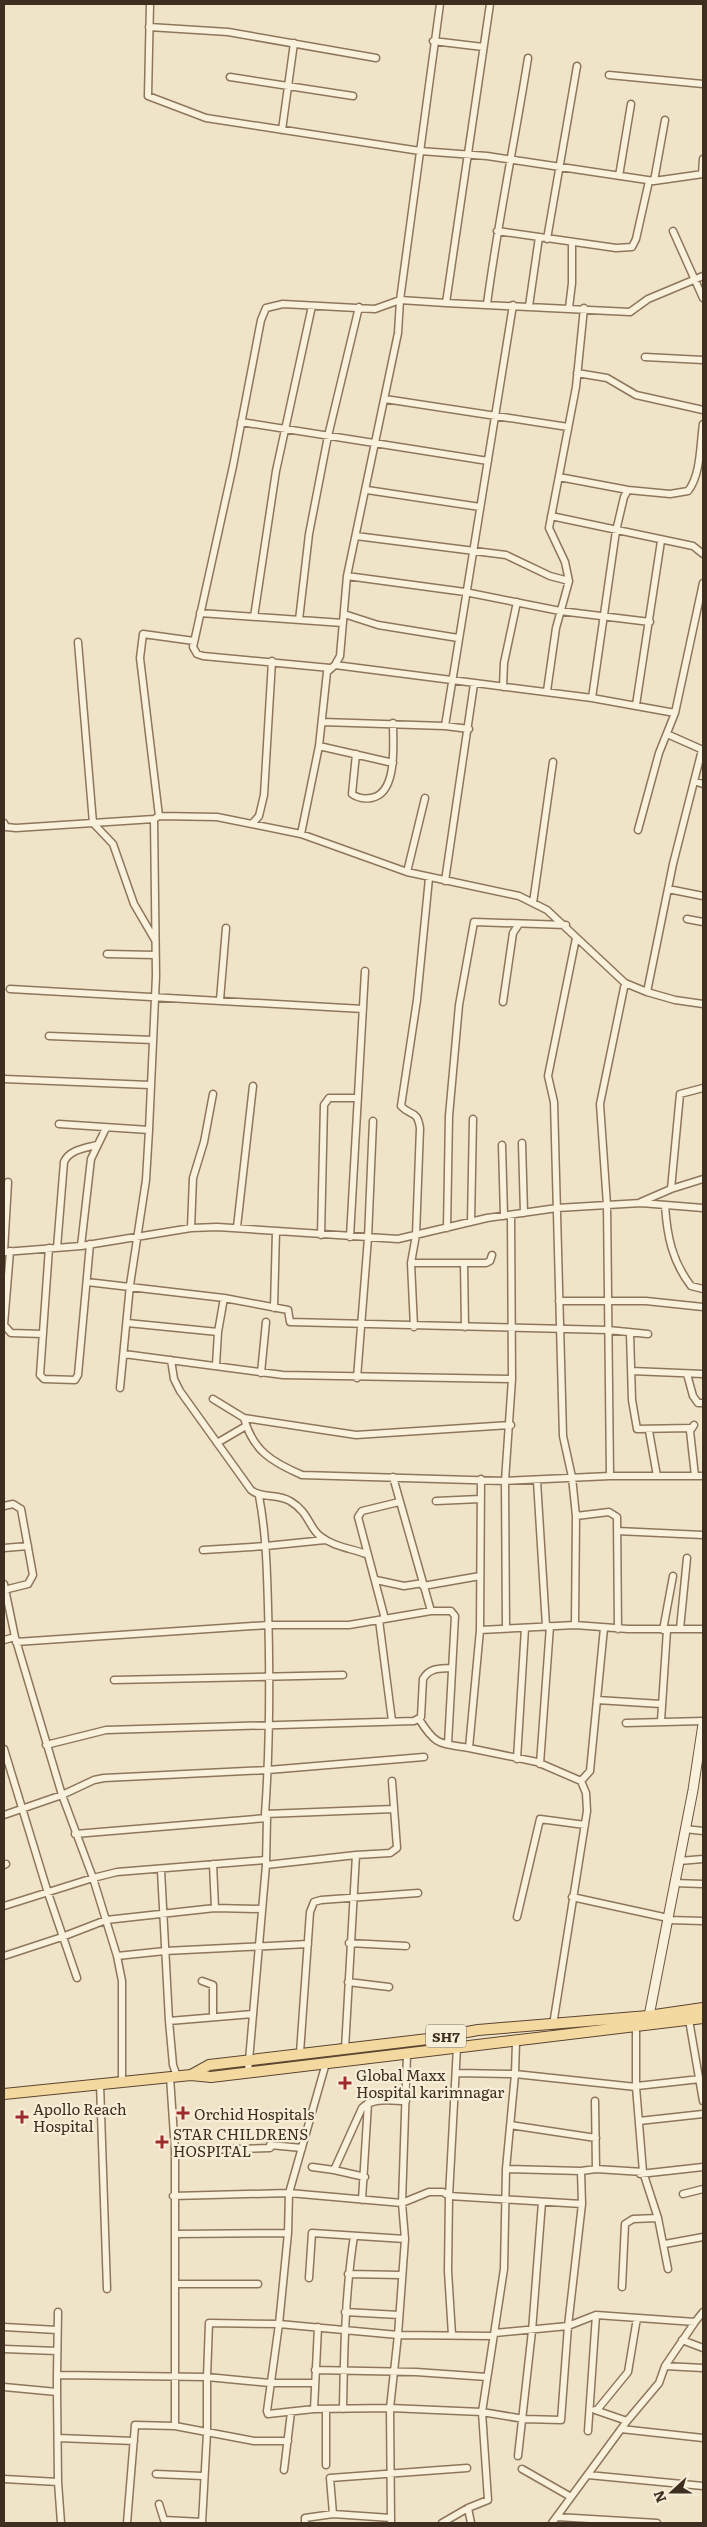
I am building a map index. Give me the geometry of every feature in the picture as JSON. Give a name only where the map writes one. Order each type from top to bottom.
[{"type":"main road","name":"SH7","points":[[4,2094],[190,2075],[209,2065],[248,2066],[326,2063],[457,2047],[516,2042],[636,2026],[648,2021],[703,2008]]},
{"type":"main road","name":"SH7","points":[[248,2066],[300,2053],[345,2050],[478,2030],[553,2024],[703,2018]]},
{"type":"street","points":[[150,4],[148,96],[206,118],[420,151],[512,159],[651,181],[703,174],[703,159]]},
{"type":"street","points":[[301,834],[319,746],[326,676],[340,656],[347,576],[367,490],[398,333],[400,300],[433,40],[440,4]]},
{"type":"street","points":[[446,303],[490,4]]},
{"type":"street","points":[[150,28],[228,32],[376,58]]},
{"type":"street","points":[[433,40],[483,47]]},
{"type":"street","points":[[282,130],[294,43]]},
{"type":"street","points":[[487,304],[497,231],[512,159],[528,58]]},
{"type":"street","points":[[547,238],[577,66]]},
{"type":"street","points":[[609,75],[703,84]]},
{"type":"street","points":[[230,77],[353,96]]},
{"type":"street","points":[[619,176],[631,104]]},
{"type":"street","points":[[497,231],[623,249],[632,247],[636,239],[665,120]]},
{"type":"street","points":[[674,231],[703,298]]},
{"type":"street","points":[[529,306],[539,237]]},
{"type":"street","points":[[569,308],[572,283],[572,242]]},
{"type":"street","points":[[675,713],[547,691],[452,682],[332,666],[197,654],[193,647],[263,313],[273,306],[375,309],[400,300],[584,308],[630,312],[648,299],[703,276]]},
{"type":"street","points":[[445,726],[465,592],[474,550],[513,305]]},
{"type":"street","points":[[254,617],[276,471],[312,306]]},
{"type":"street","points":[[299,620],[309,534],[328,436],[359,308]]},
{"type":"street","points":[[547,691],[560,611],[569,581],[566,562],[551,535],[551,516],[577,373],[584,308]]},
{"type":"street","points":[[645,357],[703,360]]},
{"type":"street","points":[[577,373],[607,378],[636,395],[703,410]]},
{"type":"street","points":[[385,400],[568,427]]},
{"type":"street","points":[[241,422],[376,445],[488,461]]},
{"type":"street","points":[[559,477],[628,490],[670,494],[688,491],[693,485],[703,424]]},
{"type":"street","points":[[367,490],[480,507]]},
{"type":"street","points":[[592,698],[616,531],[624,497],[628,490]]},
{"type":"street","points":[[551,516],[693,546],[703,554]]},
{"type":"street","points":[[356,536],[506,555],[550,576],[569,581]]},
{"type":"street","points":[[636,705],[661,540]]},
{"type":"street","points":[[347,576],[465,592],[560,611],[650,622]]},
{"type":"street","points":[[638,830],[654,768],[675,713],[703,583]]},
{"type":"street","points":[[503,687],[504,663],[517,602]]},
{"type":"street","points":[[200,613],[343,623]]},
{"type":"street","points":[[344,614],[378,625],[458,638]]},
{"type":"street","points":[[120,1388],[130,1285],[146,1180],[152,1040],[156,996],[156,817],[140,658],[143,634],[194,641]]},
{"type":"street","points":[[78,642],[93,823],[113,844],[134,904],[156,943]]},
{"type":"street","points":[[252,824],[259,816],[264,795],[272,661]]},
{"type":"street","points":[[445,881],[469,729],[474,684]]},
{"type":"street","points":[[322,722],[394,723],[469,729]]},
{"type":"street","points":[[356,754],[352,791],[354,796],[370,798],[382,793],[386,789],[393,763],[394,723]]},
{"type":"street","points":[[648,992],[668,889],[703,750],[667,734]]},
{"type":"street","points":[[319,746],[393,763]]},
{"type":"street","points":[[533,903],[553,762]]},
{"type":"street","points":[[694,781],[703,784]]},
{"type":"street","points":[[408,872],[425,798]]},
{"type":"street","points":[[4,823],[6,827],[16,828],[200,815],[301,834],[429,878],[519,896],[547,910],[566,925],[576,938],[625,982],[648,992],[676,1000],[703,1004]]},
{"type":"street","points":[[414,1327],[411,1263],[416,1235],[420,1128],[418,1117],[414,1113],[405,1111],[401,1106],[416,1000],[429,878]]},
{"type":"street","points":[[668,889],[703,896]]},
{"type":"street","points":[[687,919],[703,922]]},
{"type":"street","points":[[447,1228],[449,1116],[459,1005],[474,922],[566,925]]},
{"type":"street","points":[[503,1002],[512,933],[518,924]]},
{"type":"street","points":[[220,1000],[226,928]]},
{"type":"street","points":[[575,1625],[576,1516],[572,1477],[563,1436],[554,1102],[548,1076],[576,938]]},
{"type":"street","points":[[107,954],[155,956]]},
{"type":"street","points":[[350,1237],[365,971]]},
{"type":"street","points":[[610,1476],[607,1205],[600,1104],[625,982]]},
{"type":"street","points":[[10,989],[363,1009]]},
{"type":"street","points":[[49,1036],[152,1040]]},
{"type":"street","points":[[4,1079],[150,1085]]},
{"type":"street","points":[[238,1227],[253,1086]]},
{"type":"street","points":[[671,1189],[680,1094],[703,1088]]},
{"type":"street","points":[[191,1228],[193,1178],[206,1134],[213,1094]]},
{"type":"street","points":[[321,1235],[324,1105],[327,1099],[332,1097],[357,1098]]},
{"type":"street","points":[[471,1222],[474,1119]]},
{"type":"street","points":[[357,1378],[368,1238],[373,1121]]},
{"type":"street","points":[[59,1124],[149,1130]]},
{"type":"street","points":[[81,1246],[88,1175],[97,1145],[106,1128]]},
{"type":"street","points":[[522,1143],[524,1213]]},
{"type":"street","points":[[57,1248],[64,1162],[69,1155],[97,1145]]},
{"type":"street","points":[[502,1145],[512,1328],[511,1425],[505,1481],[506,1628]]},
{"type":"street","points":[[641,1203],[671,1189],[703,1179]]},
{"type":"street","points":[[8,1182],[4,1325],[11,1333],[43,1334]]},
{"type":"street","points":[[6,1252],[81,1246],[191,1228],[238,1227],[321,1235],[398,1239],[471,1222],[557,1208],[641,1203],[703,1208]]},
{"type":"street","points":[[665,1205],[667,1233],[675,1259],[692,1286],[703,1289]]},
{"type":"street","points":[[274,1308],[276,1231]]},
{"type":"street","points":[[50,1248],[41,1377],[52,1380],[75,1380],[78,1375],[90,1244]]},
{"type":"street","points":[[411,1263],[486,1263],[490,1261],[492,1255]]},
{"type":"street","points":[[464,1263],[465,1327]]},
{"type":"street","points":[[87,1282],[130,1285],[224,1298],[288,1310],[290,1322],[414,1327],[608,1330],[648,1334]]},
{"type":"street","points":[[216,1365],[218,1332],[224,1298]]},
{"type":"street","points":[[559,1300],[607,1300],[703,1307]]},
{"type":"street","points":[[261,1372],[266,1322]]},
{"type":"street","points":[[126,1324],[218,1332]]},
{"type":"street","points":[[630,1333],[635,1427],[639,1430],[649,1431],[692,1427],[694,1476]]},
{"type":"street","points":[[124,1354],[261,1372],[357,1378],[512,1379]]},
{"type":"street","points":[[171,1360],[174,1379],[180,1391],[251,1490],[259,1496],[278,1496],[291,1501],[305,1512],[318,1534],[345,1549],[366,1554]]},
{"type":"street","points":[[632,1371],[703,1374]]},
{"type":"street","points":[[687,1374],[693,1396],[698,1402],[703,1403]]},
{"type":"street","points":[[213,1400],[244,1418],[356,1435],[511,1425]]},
{"type":"street","points":[[244,1418],[250,1437],[264,1454],[302,1475],[505,1481],[537,1481],[572,1477],[610,1476],[703,1476]]},
{"type":"street","points":[[217,1443],[246,1426]]},
{"type":"street","points":[[649,1431],[657,1476]]},
{"type":"street","points":[[393,1477],[431,1610]]},
{"type":"street","points":[[469,1748],[480,1630],[481,1479]]},
{"type":"street","points":[[537,1481],[548,1626],[540,1764]]},
{"type":"street","points":[[248,2066],[260,1909],[266,1863],[270,1727],[266,1546],[259,1496]]},
{"type":"street","points":[[436,1501],[480,1499]]},
{"type":"street","points":[[392,1721],[382,1619],[376,1580],[366,1554],[358,1517],[360,1512],[399,1502]]},
{"type":"street","points":[[4,1506],[13,1504],[21,1509],[32,1580],[28,1584],[4,1588],[15,1640],[62,1795],[93,1878],[117,1956],[122,1981],[122,2082]]},
{"type":"street","points":[[576,1516],[614,1513],[617,1517],[618,1629]]},
{"type":"street","points":[[617,1531],[703,1535]]},
{"type":"street","points":[[203,1550],[266,1546],[327,1539]]},
{"type":"street","points":[[4,1548],[28,1546]]},
{"type":"street","points":[[680,1629],[687,1558]]},
{"type":"street","points":[[376,1580],[404,1586],[480,1576]]},
{"type":"street","points":[[661,1721],[665,1630],[673,1576]]},
{"type":"street","points":[[4,1640],[268,1625],[349,1625],[431,1610],[450,1611],[456,1616],[448,1744]]},
{"type":"street","points":[[480,1630],[575,1625],[618,1629],[665,1630],[703,1628]]},
{"type":"street","points":[[517,1759],[525,1628]]},
{"type":"street","points":[[580,1781],[590,1771],[604,1628]]},
{"type":"street","points":[[452,1668],[434,1669],[426,1675],[419,1719],[433,1740],[540,1764],[580,1781],[586,1792],[585,1825],[553,2024]]},
{"type":"street","points":[[114,1680],[342,1675]]},
{"type":"street","points":[[597,1700],[661,1704]]},
{"type":"street","points":[[46,1745],[106,1730],[270,1727],[419,1719]]},
{"type":"street","points":[[626,1723],[661,1721],[703,1722],[700,1769],[685,1829],[648,2021]]},
{"type":"street","points":[[4,1749],[62,1938],[77,1978]]},
{"type":"street","points":[[4,1815],[62,1795],[94,1780],[104,1778],[268,1770],[424,1757]]},
{"type":"street","points":[[4,1906],[93,1878],[134,1870],[162,1870],[214,1864],[266,1863],[395,1851],[397,1848],[392,1781]]},
{"type":"street","points":[[76,1834],[266,1816],[394,1809]]},
{"type":"street","points":[[517,1917],[540,1819],[585,1825]]},
{"type":"street","points":[[685,1829],[703,1831]]},
{"type":"street","points":[[345,2050],[349,1943],[356,1855]]},
{"type":"street","points":[[679,1860],[703,1859]]},
{"type":"street","points":[[214,1864],[215,1908]]},
{"type":"street","points":[[162,1870],[169,2021],[174,2077],[175,2426]]},
{"type":"street","points":[[674,1883],[703,1884]]},
{"type":"street","points":[[300,2053],[310,1908],[314,1902],[418,1893]]},
{"type":"street","points":[[572,1897],[668,1919],[703,1920]]},
{"type":"street","points":[[4,1956],[62,1938],[106,1920],[215,1908],[260,1909]]},
{"type":"street","points":[[349,1943],[406,1946]]},
{"type":"street","points":[[117,1956],[165,1951],[308,1944]]},
{"type":"street","points":[[202,1981],[213,1985],[215,1989],[214,2017]]},
{"type":"street","points":[[348,1982],[389,1987]]},
{"type":"street","points":[[169,2021],[253,2014]]},
{"type":"street","points":[[689,2020],[703,2101]]},
{"type":"street","points":[[636,2026],[636,2087],[640,2121],[640,2174],[658,2218],[665,2244],[668,2269]]},
{"type":"street","points":[[442,2523],[468,2508],[488,2500],[482,2412],[504,2269],[506,2169],[515,2074],[516,2042]]},
{"type":"street","points":[[452,2335],[448,2271],[449,2196],[457,2047]]},
{"type":"street","points":[[305,2523],[305,2518],[333,2514],[391,2521],[390,2408],[398,2335],[400,2275],[405,2239],[402,2203],[407,2054]]},
{"type":"street","points":[[326,2063],[289,2194],[288,2233],[279,2324],[270,2382],[268,2414],[314,2409],[390,2408],[482,2412],[524,2419],[561,2420],[568,2326],[582,2204],[582,2172]]},
{"type":"street","points":[[456,2073],[515,2074],[636,2087],[700,2079]]},
{"type":"street","points":[[100,2084],[107,2289]]},
{"type":"street","points":[[334,2170],[362,2108],[368,2103],[375,2101],[406,2101]]},
{"type":"street","points":[[595,2101],[596,2169]]},
{"type":"street","points":[[362,2200],[368,2103]]},
{"type":"street","points":[[640,2121],[703,2114]]},
{"type":"street","points":[[510,2125],[596,2138]]},
{"type":"street","points":[[175,2151],[270,2146],[302,2148]]},
{"type":"street","points":[[312,2167],[364,2177]]},
{"type":"street","points":[[506,2169],[582,2172],[596,2169],[640,2174],[703,2167]]},
{"type":"street","points":[[683,2194],[703,2189]]},
{"type":"street","points":[[174,2196],[289,2194],[402,2203],[429,2192],[442,2192],[449,2196],[582,2204]]},
{"type":"street","points":[[518,2456],[524,2419],[542,2202]]},
{"type":"street","points":[[622,2286],[625,2224],[633,2219],[658,2218]]},
{"type":"street","points":[[175,2234],[288,2233]]},
{"type":"street","points":[[309,2278],[312,2233],[405,2239]]},
{"type":"street","points":[[342,2409],[343,2329],[354,2236]]},
{"type":"street","points":[[665,2244],[703,2237]]},
{"type":"street","points":[[348,2274],[400,2275]]},
{"type":"street","points":[[175,2284],[258,2284]]},
{"type":"street","points":[[58,2312],[58,2482],[61,2523]]},
{"type":"street","points":[[345,2312],[399,2315]]},
{"type":"street","points":[[552,2523],[627,2421],[659,2382],[665,2366],[703,2312]]},
{"type":"street","points":[[588,2431],[596,2315]]},
{"type":"street","points":[[159,2504],[162,2517],[166,2521],[202,2522],[203,2476],[207,2433],[209,2323],[279,2324],[398,2335],[492,2336],[495,2333],[532,2331],[568,2326],[596,2315],[695,2322]]},
{"type":"street","points":[[597,2410],[628,2372],[637,2318]]},
{"type":"street","points":[[4,2327],[57,2330]]},
{"type":"street","points":[[314,2409],[318,2327]]},
{"type":"street","points":[[682,2340],[703,2348]]},
{"type":"street","points":[[4,2349],[57,2351]]},
{"type":"street","points":[[665,2366],[703,2368]]},
{"type":"street","points":[[315,2370],[487,2377]]},
{"type":"street","points":[[57,2375],[175,2376],[315,2383]]},
{"type":"street","points":[[4,2388],[57,2392]]},
{"type":"street","points":[[589,2408],[627,2421]]},
{"type":"street","points":[[326,2410],[326,2465]]},
{"type":"street","points":[[284,2470],[291,2412]]},
{"type":"street","points":[[127,2523],[135,2425],[175,2426],[254,2441],[288,2441]]},
{"type":"street","points":[[621,2429],[703,2438]]},
{"type":"street","points":[[58,2438],[134,2441]]},
{"type":"street","points":[[333,2514],[330,2478],[467,2468]]},
{"type":"street","points":[[522,2469],[571,2497]]},
{"type":"street","points":[[156,2474],[203,2476]]},
{"type":"street","points":[[588,2475],[703,2486]]},
{"type":"street","points":[[4,2479],[58,2482]]},
{"type":"street","points":[[468,2508],[471,2523]]},
{"type":"street","points":[[557,2517],[588,2522],[657,2523]]},
{"type":"place","name":"Global Maxx Hospital karimnagar","points":[[345,2083]]},
{"type":"place","name":"Orchid Hospitals","points":[[183,2113]]},
{"type":"place","name":"Apollo Reach Hospital","points":[[22,2117]]},
{"type":"place","name":"STAR CHILDRENS HOSPITAL","points":[[162,2142]]}]
